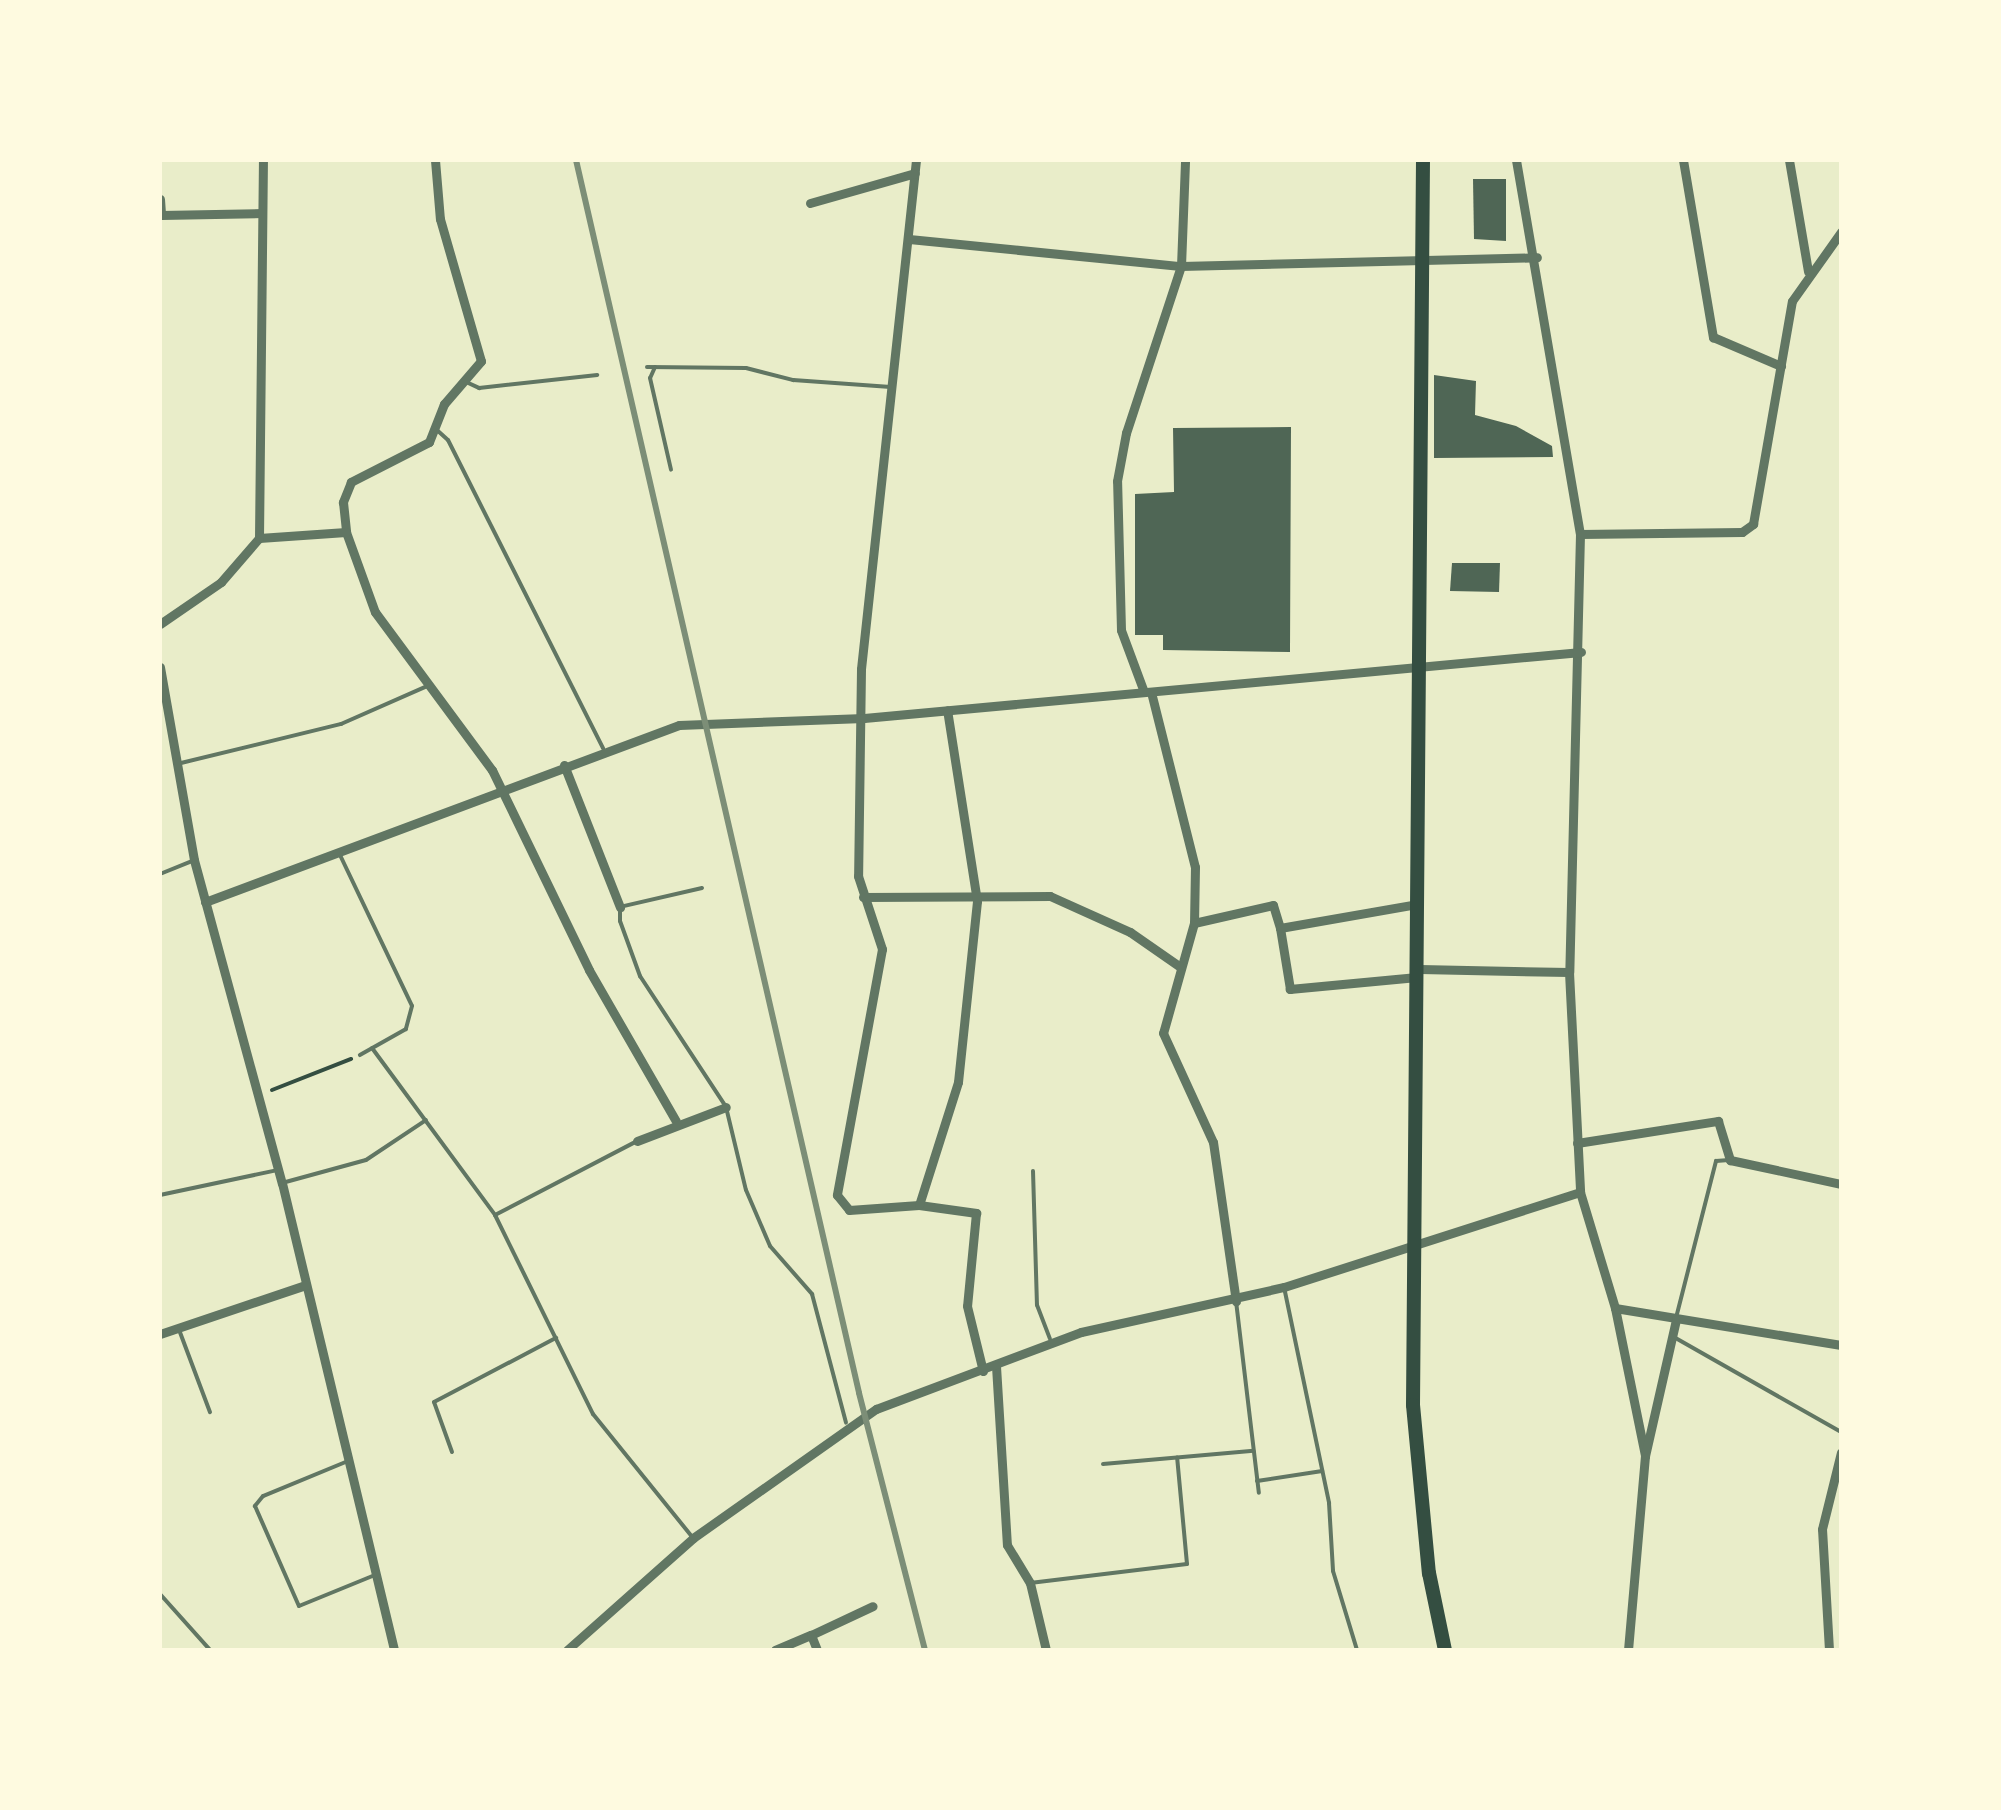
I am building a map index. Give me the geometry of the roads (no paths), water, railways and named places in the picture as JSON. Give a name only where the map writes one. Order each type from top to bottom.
[{"type":"main road","points":[[1423,160],[1415,1441],[1444,1650]]},
{"type":"street","points":[[160,624],[221,582],[259,538],[263,160]]},
{"type":"street","points":[[435,160],[440,219],[482,352],[444,404],[438,431],[411,454],[351,482],[343,502],[346,532],[369,600],[502,788],[589,970],[676,1121]]},
{"type":"street","points":[[916,160],[861,669],[864,718],[856,850],[863,897],[882,949],[863,1080],[837,1195],[849,1210],[919,1205],[976,1214],[967,1306],[983,1371]]},
{"type":"street","points":[[1184,160],[1181,266],[1126,433],[1117,481],[1121,630],[1148,692],[1187,814],[1194,923],[1163,1033],[1213,1142],[1236,1301]]},
{"type":"street","points":[[1516,160],[1537,256],[1580,534],[1581,652],[1569,972],[1580,1192],[1615,1308],[1645,1456]]},
{"type":"street","points":[[1682,160],[1713,337],[1781,366]]},
{"type":"street","points":[[1789,160],[1808,272]]},
{"type":"street","points":[[810,204],[915,173]]},
{"type":"street","points":[[160,199],[162,215],[262,213]]},
{"type":"street","points":[[1580,534],[1742,532],[1754,524],[1792,302],[1808,272],[1841,232]]},
{"type":"street","points":[[909,239],[1181,266],[1537,256]]},
{"type":"street","points":[[259,538],[346,532]]},
{"type":"street","points":[[206,902],[652,730],[721,719],[864,718],[1581,652]]},
{"type":"street","points":[[160,667],[173,764],[194,860],[282,1183],[394,1650]]},
{"type":"street","points":[[919,1205],[958,1082],[978,900],[947,710]]},
{"type":"street","points":[[564,764],[620,907]]},
{"type":"street","points":[[863,897],[978,900],[1050,896],[1130,932],[1180,966]]},
{"type":"street","points":[[1280,928],[1420,904]]},
{"type":"street","points":[[1194,923],[1273,905],[1290,990],[1420,973],[1569,972]]},
{"type":"street","points":[[637,1141],[676,1121],[726,1107]]},
{"type":"street","points":[[1577,1143],[1718,1121],[1730,1160],[1841,1184]]},
{"type":"street","points":[[567,1650],[692,1538],[846,1424],[1052,1344],[1236,1301],[1414,1248],[1580,1192]]},
{"type":"street","points":[[160,1334],[306,1285]]},
{"type":"street","points":[[1615,1308],[1841,1345]]},
{"type":"street","points":[[1628,1650],[1645,1456],[1676,1319]]},
{"type":"street","points":[[996,1366],[1007,1545],[1030,1583],[1046,1650]]},
{"type":"street","points":[[1830,1650],[1822,1529],[1841,1452]]},
{"type":"street","points":[[774,1650],[873,1606]]},
{"type":"street","points":[[811,1635],[817,1650]]},
{"type":"lane","points":[[647,367],[746,368],[794,380],[891,387]]},
{"type":"lane","points":[[655,367],[650,378],[672,470]]},
{"type":"lane","points":[[463,381],[478,388],[597,374]]},
{"type":"lane","points":[[438,431],[448,440],[603,748]]},
{"type":"lane","points":[[173,764],[341,724],[427,686]]},
{"type":"lane","points":[[338,851],[412,1006],[406,1028],[360,1054]]},
{"type":"lane","points":[[160,874],[194,860]]},
{"type":"lane","points":[[702,888],[620,907],[640,976],[726,1107],[759,1223],[818,1308],[846,1424]]},
{"type":"lane","points":[[372,1048],[496,1215],[592,1414],[692,1538]]},
{"type":"lane","points":[[282,1183],[366,1160],[426,1120]]},
{"type":"lane","points":[[496,1215],[637,1141]]},
{"type":"lane","points":[[1676,1319],[1716,1161],[1730,1160]]},
{"type":"lane","points":[[160,1195],[278,1170]]},
{"type":"lane","points":[[1033,1171],[1037,1305],[1052,1344]]},
{"type":"lane","points":[[1284,1287],[1322,1471],[1333,1570],[1357,1650]]},
{"type":"lane","points":[[1236,1301],[1258,1492]]},
{"type":"lane","points":[[178,1328],[210,1412]]},
{"type":"lane","points":[[1672,1336],[1841,1432]]},
{"type":"lane","points":[[452,1452],[434,1402],[556,1338]]},
{"type":"lane","points":[[1102,1464],[1252,1451]]},
{"type":"lane","points":[[1030,1583],[1187,1564],[1177,1457]]},
{"type":"lane","points":[[348,1460],[263,1496],[255,1506],[299,1606],[375,1575]]},
{"type":"lane","points":[[1257,1480],[1322,1471]]},
{"type":"lane","points":[[160,1594],[210,1650]]},
{"type":"railway","points":[[576,160],[859,1393],[925,1650]]}]
